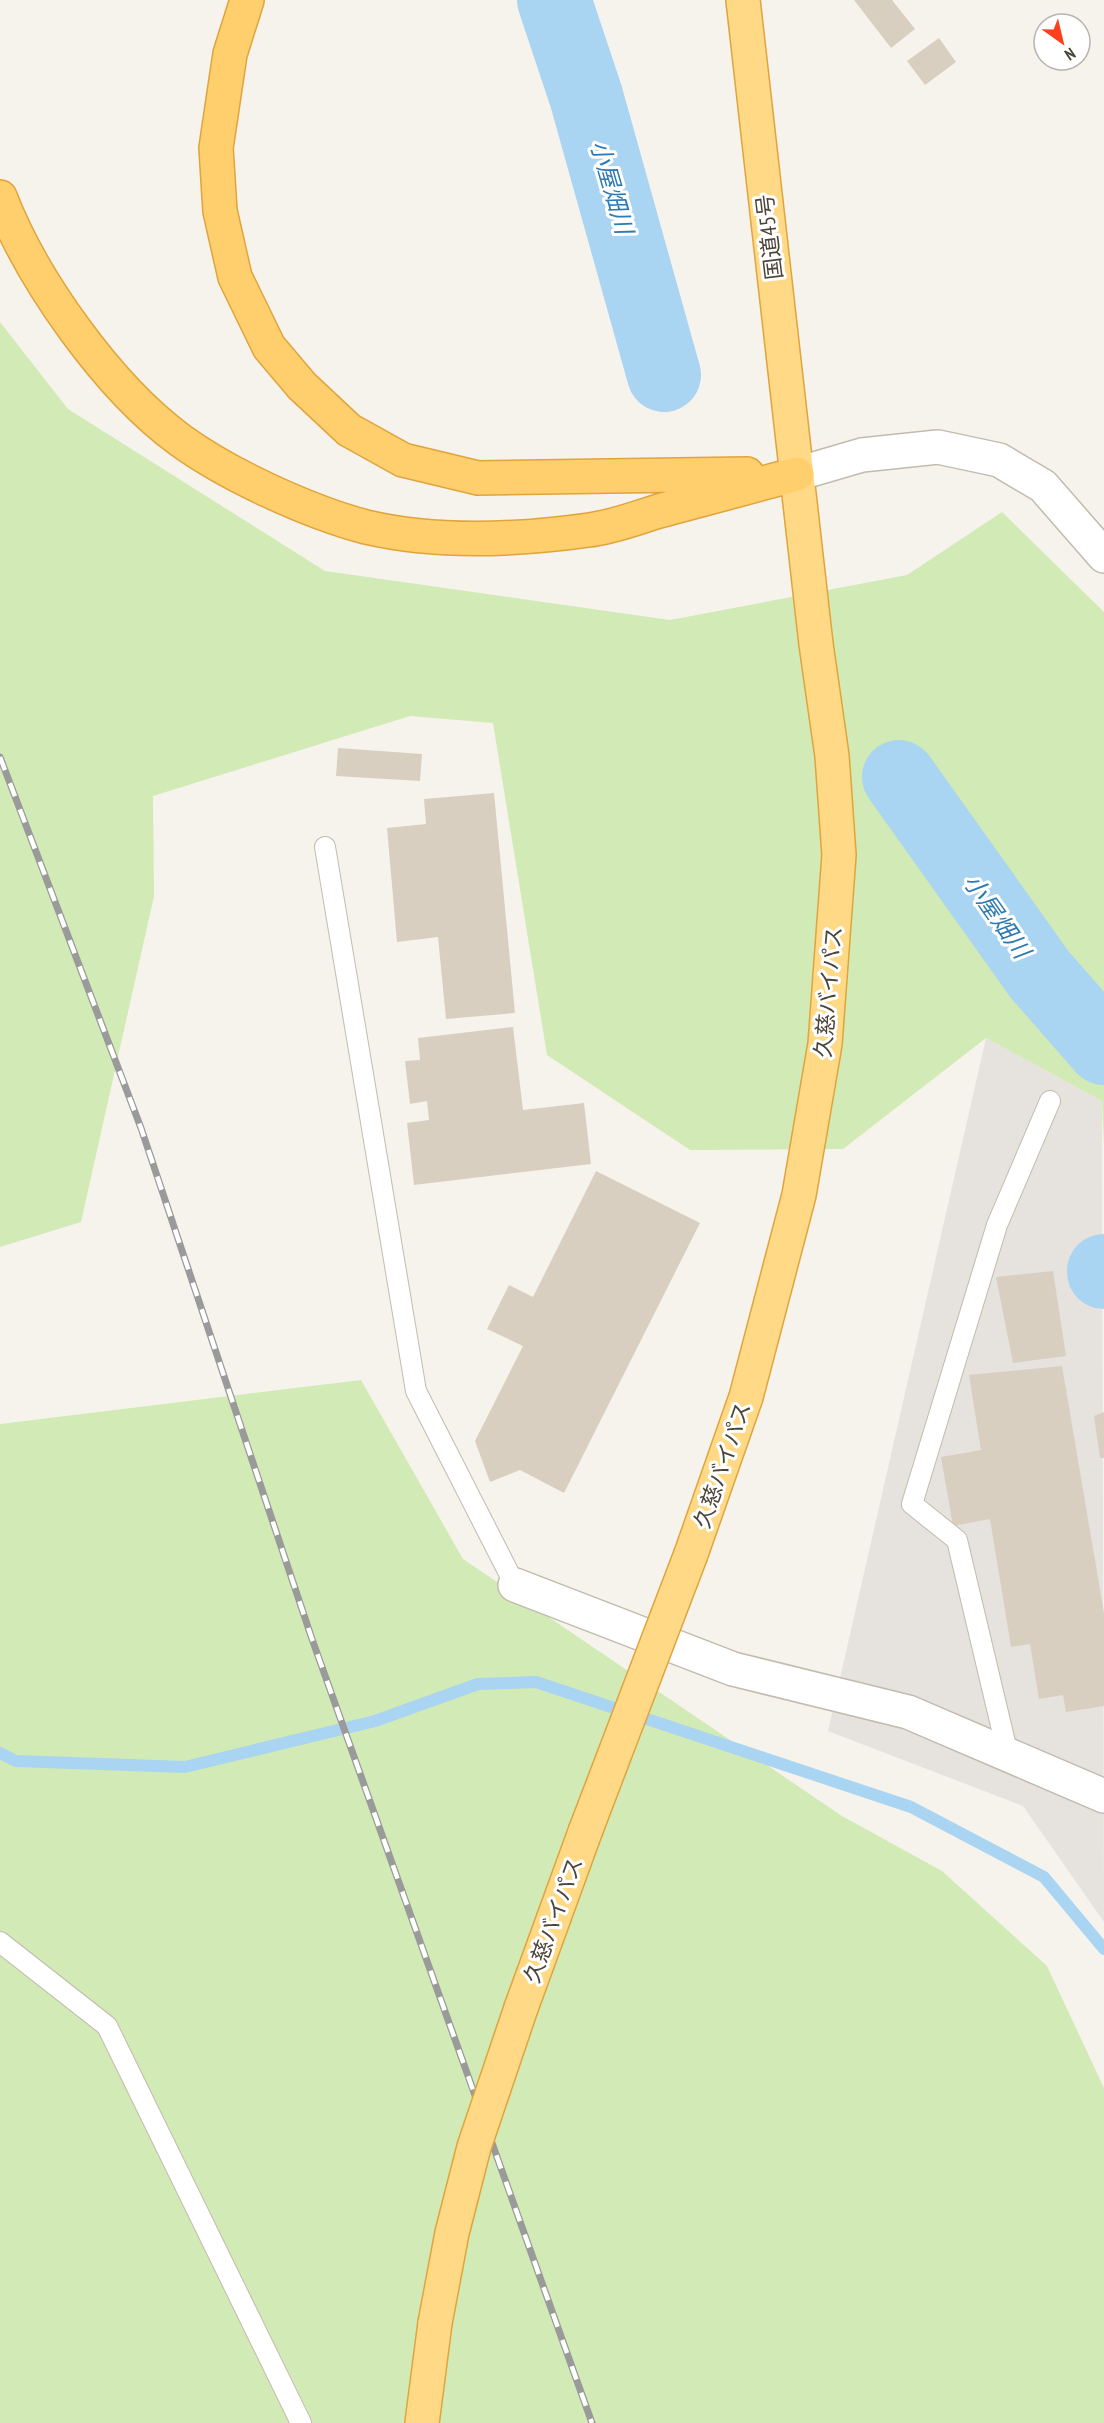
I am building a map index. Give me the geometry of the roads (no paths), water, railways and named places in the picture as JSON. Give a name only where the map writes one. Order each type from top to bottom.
[{"type":"highway","points":[[247,0],[230,54],[216,148],[220,211],[235,277],[269,347],[302,386],[349,430],[403,460],[478,478],[797,474]]},
{"type":"highway","name":"国道45号","points":[[743,0],[797,474]]},
{"type":"highway","points":[[0,197],[40,277],[62,311],[138,405],[181,441],[243,478],[299,504],[366,527],[432,537],[521,537],[592,530],[797,474]]},
{"type":"highway","name":"久慈バイパス","points":[[422,2423],[435,2324],[452,2233],[474,2147],[521,2008],[691,1554],[746,1397],[793,1218],[825,1044],[839,855],[832,756],[816,644],[797,474]]},
{"type":"street","points":[[797,474],[862,455],[938,447],[999,460],[1043,486],[1104,556]]},
{"type":"street","points":[[515,1585],[733,1669],[908,1712],[1104,1796]]},
{"type":"lane","points":[[325,847],[416,1391],[515,1585]]},
{"type":"lane","points":[[1008,1755],[957,1540],[912,1504],[997,1225],[1050,1101]]},
{"type":"lane","points":[[0,1942],[107,2026],[302,2423]]},
{"type":"waterway","name":"小屋畑川","points":[[554,0],[586,96],[664,375]]},
{"type":"waterway","name":"小屋畑川","points":[[899,777],[1040,975],[1104,1048]]},
{"type":"waterway","points":[[0,1753],[16,1761],[185,1767],[375,1721],[478,1684],[536,1682],[911,1807],[1044,1877],[1104,1949]]},
{"type":"railway","points":[[0,757],[141,1128],[312,1639],[592,2423]]}]
